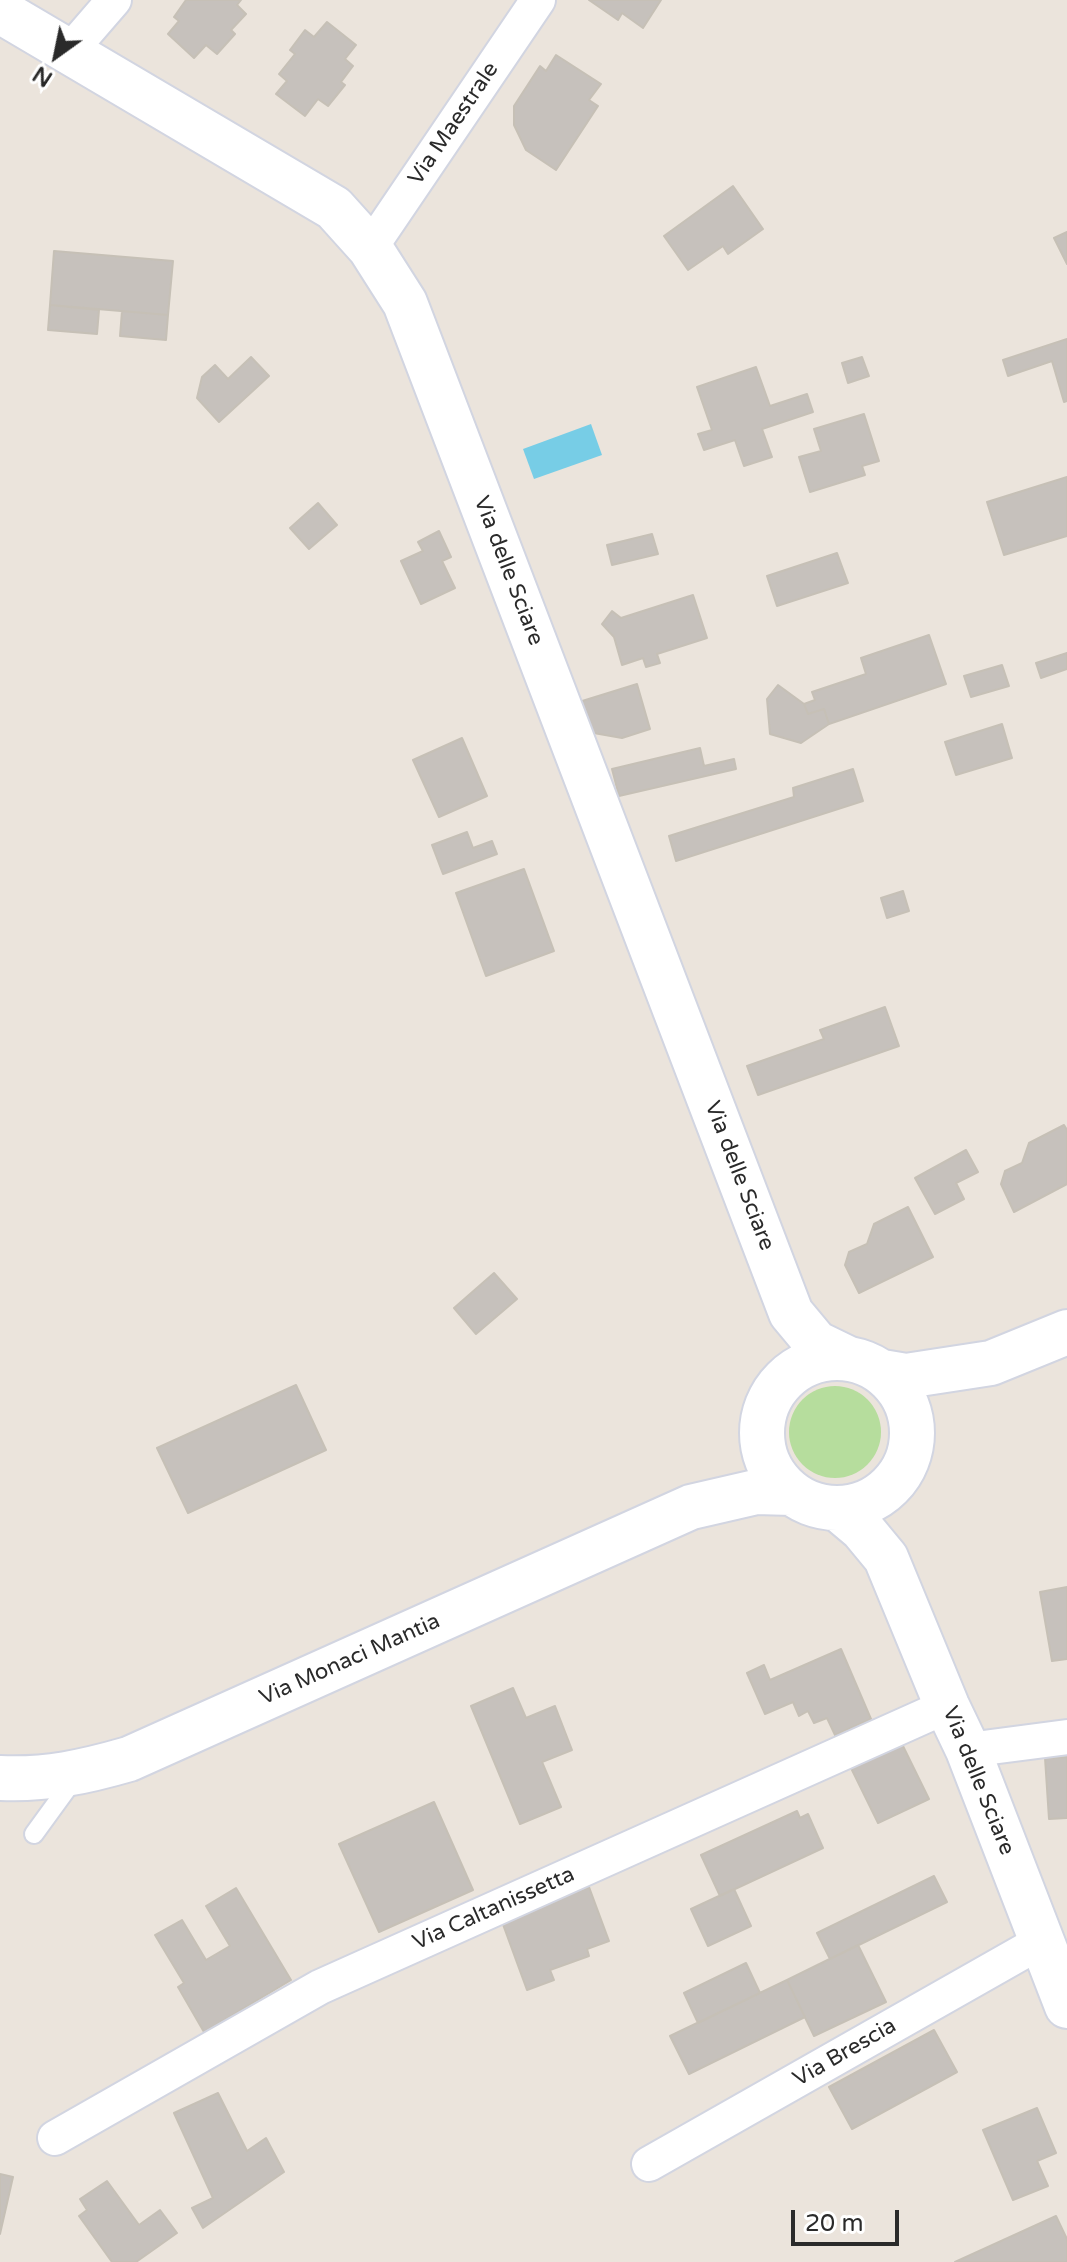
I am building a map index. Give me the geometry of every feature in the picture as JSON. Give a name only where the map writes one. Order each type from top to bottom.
[{"type":"street","points":[[69,52],[114,0]]},
{"type":"street","name":"Via Maestrale","points":[[370,248],[538,0]]},
{"type":"street","name":"Via delle Sciare","points":[[0,11],[334,208],[370,248],[405,303],[791,1313],[816,1343],[865,1366]]},
{"type":"street","name":"Via delle Sciare","points":[[783,1379],[791,1351],[791,1313]]},
{"type":"street","points":[[991,1363],[930,1410],[904,1461],[870,1500],[837,1508],[813,1504],[792,1493],[769,1466],[762,1432],[770,1398],[783,1379],[814,1361],[865,1366],[906,1376],[991,1363],[1067,1332]]},
{"type":"street","points":[[865,1366],[898,1389],[908,1410],[904,1461]]},
{"type":"street","name":"Via Monaci Mantia","points":[[691,1507],[739,1464],[762,1432]]},
{"type":"street","name":"Via delle Sciare","points":[[886,1558],[888,1518],[904,1461]]},
{"type":"street","name":"Via Monaci Mantia","points":[[0,1778],[29,1779],[78,1774],[129,1759],[691,1507],[756,1492],[792,1493]]},
{"type":"street","name":"Via delle Sciare","points":[[837,1508],[862,1529],[886,1558],[968,1750],[1067,2006]]},
{"type":"street","name":"Via Caltanissetta","points":[[55,2138],[320,1987],[947,1706]]},
{"type":"street","points":[[968,1750],[1067,1737]]},
{"type":"street","name":"Via Brescia","points":[[649,2164],[1042,1941]]},
{"type":"lane","points":[[34,1834],[78,1774]]},
{"type":"green space","points":[[835,1386],[853,1389],[868,1399],[878,1414],[881,1432],[878,1450],[868,1465],[853,1475],[835,1478],[817,1475],[802,1465],[792,1450],[789,1432],[792,1414],[802,1399],[817,1389]]},
{"type":"water","points":[[591,424],[602,455],[534,479],[523,449]]},
{"type":"building","points":[[186,0],[241,0],[237,5],[246,14],[231,30],[235,34],[217,54],[206,45],[194,58],[168,34],[179,21],[174,17]]},
{"type":"building","points":[[589,0],[661,0],[643,28],[622,13],[618,20]]},
{"type":"building","points":[[327,22],[356,45],[345,59],[353,66],[341,82],[345,85],[328,106],[318,99],[305,116],[276,94],[287,81],[279,74],[295,54],[290,50],[305,30],[314,37]]},
{"type":"building","points":[[556,55],[601,84],[589,100],[598,106],[556,170],[526,150],[514,125],[514,106],[540,66],[546,71]]},
{"type":"building","points":[[733,186],[763,229],[728,254],[723,246],[688,270],[664,236]]},
{"type":"building","points":[[1067,232],[1067,264],[1054,238]]},
{"type":"building","points":[[54,251],[173,261],[168,315],[50,305]]},
{"type":"building","points":[[50,305],[99,310],[97,334],[48,330]]},
{"type":"building","points":[[122,311],[168,315],[166,340],[120,336]]},
{"type":"building","points":[[1067,339],[1067,401],[1064,402],[1052,361],[1008,376],[1003,360]]},
{"type":"building","points":[[251,357],[269,376],[219,422],[197,398],[202,377],[215,365],[228,379]]},
{"type":"building","points":[[862,357],[869,376],[848,383],[842,363]]},
{"type":"building","points":[[756,367],[770,406],[807,394],[813,412],[762,429],[772,457],[744,466],[735,440],[704,450],[698,434],[712,430],[697,387]]},
{"type":"building","points":[[864,414],[879,461],[862,466],[865,475],[810,492],[799,457],[821,451],[814,429]]},
{"type":"building","points":[[1067,477],[1067,536],[1004,555],[987,502]]},
{"type":"building","points":[[318,503],[337,525],[309,549],[290,528]]},
{"type":"building","points":[[439,531],[451,557],[442,561],[455,588],[421,604],[401,561],[423,551],[418,542]]},
{"type":"building","points":[[652,534],[658,554],[612,565],[607,545]]},
{"type":"building","points":[[837,553],[848,583],[777,606],[767,576]]},
{"type":"building","points":[[693,595],[707,638],[657,654],[660,663],[646,667],[643,658],[622,665],[614,637],[602,624],[612,611],[621,618]]},
{"type":"building","points":[[929,635],[946,684],[829,724],[824,709],[808,714],[804,704],[815,700],[812,692],[866,674],[861,658]]},
{"type":"building","points":[[1067,653],[1067,669],[1041,678],[1036,663]]},
{"type":"building","points":[[1002,665],[1009,686],[971,697],[964,676]]},
{"type":"building","points":[[637,684],[650,729],[622,738],[588,732],[579,702]]},
{"type":"building","points":[[778,685],[804,704],[808,714],[824,709],[829,724],[801,743],[770,734],[767,699]]},
{"type":"building","points":[[1002,724],[1012,758],[956,775],[945,742]]},
{"type":"building","points":[[462,738],[487,796],[439,817],[413,760]]},
{"type":"building","points":[[700,748],[704,766],[734,759],[736,769],[619,796],[612,769]]},
{"type":"building","points":[[853,769],[863,801],[676,861],[669,836],[794,797],[793,788]]},
{"type":"building","points":[[467,832],[473,848],[492,841],[497,854],[443,874],[432,845]]},
{"type":"building","points":[[524,869],[554,951],[486,976],[456,893]]},
{"type":"building","points":[[903,891],[909,911],[887,918],[881,898]]},
{"type":"building","points":[[885,1007],[899,1046],[758,1095],[747,1066],[824,1039],[820,1030]]},
{"type":"building","points":[[1064,1125],[1067,1130],[1067,1184],[1014,1212],[1001,1184],[1005,1171],[1022,1163],[1029,1143]]},
{"type":"building","points":[[966,1150],[978,1172],[956,1183],[964,1199],[935,1214],[915,1178]]},
{"type":"building","points":[[908,1207],[933,1257],[859,1293],[845,1265],[849,1252],[867,1244],[874,1224]]},
{"type":"building","points":[[494,1273],[517,1299],[476,1334],[454,1308]]},
{"type":"building","points":[[296,1385],[326,1450],[188,1513],[157,1448]]},
{"type":"building","points":[[1067,1587],[1067,1659],[1052,1661],[1040,1592]]},
{"type":"building","points":[[841,1649],[871,1719],[835,1735],[827,1718],[814,1723],[808,1711],[799,1716],[793,1702],[765,1714],[747,1673],[764,1665],[770,1680]]},
{"type":"building","points":[[513,1688],[526,1718],[555,1706],[572,1750],[542,1762],[561,1807],[520,1824],[471,1706]]},
{"type":"building","points":[[902,1744],[929,1799],[878,1823],[851,1768]]},
{"type":"building","points":[[1067,1757],[1067,1818],[1049,1819],[1045,1758]]},
{"type":"building","points":[[434,1802],[473,1890],[379,1932],[339,1844]]},
{"type":"building","points":[[797,1811],[800,1818],[808,1814],[823,1848],[720,1896],[701,1855]]},
{"type":"building","points":[[934,1876],[947,1902],[830,1959],[817,1933]]},
{"type":"building","points":[[589,1887],[609,1941],[587,1949],[589,1956],[550,1970],[554,1980],[527,1990],[501,1919]]},
{"type":"building","points":[[236,1888],[291,1980],[204,2032],[178,1987],[184,1983],[155,1935],[182,1920],[206,1960],[230,1946],[206,1906]]},
{"type":"building","points":[[734,1889],[751,1926],[708,1946],[691,1909]]},
{"type":"building","points":[[858,1945],[886,2002],[814,2036],[787,1980]]},
{"type":"building","points":[[746,1963],[760,1993],[698,2023],[684,1993]]},
{"type":"building","points":[[787,1980],[805,2017],[689,2074],[670,2036]]},
{"type":"building","points":[[934,2030],[957,2072],[852,2129],[829,2087]]},
{"type":"building","points":[[218,2093],[247,2151],[266,2138],[284,2172],[203,2228],[192,2208],[213,2198],[174,2113]]},
{"type":"building","points":[[1037,2108],[1056,2153],[1037,2161],[1048,2186],[1013,2200],[983,2130]]},
{"type":"building","points":[[0,2174],[13,2177],[0,2234]]},
{"type":"building","points":[[107,2181],[139,2225],[160,2210],[177,2233],[136,2262],[112,2262],[79,2216],[87,2210],[80,2199]]},
{"type":"building","points":[[1056,2216],[1067,2239],[1067,2262],[955,2262]]}]
